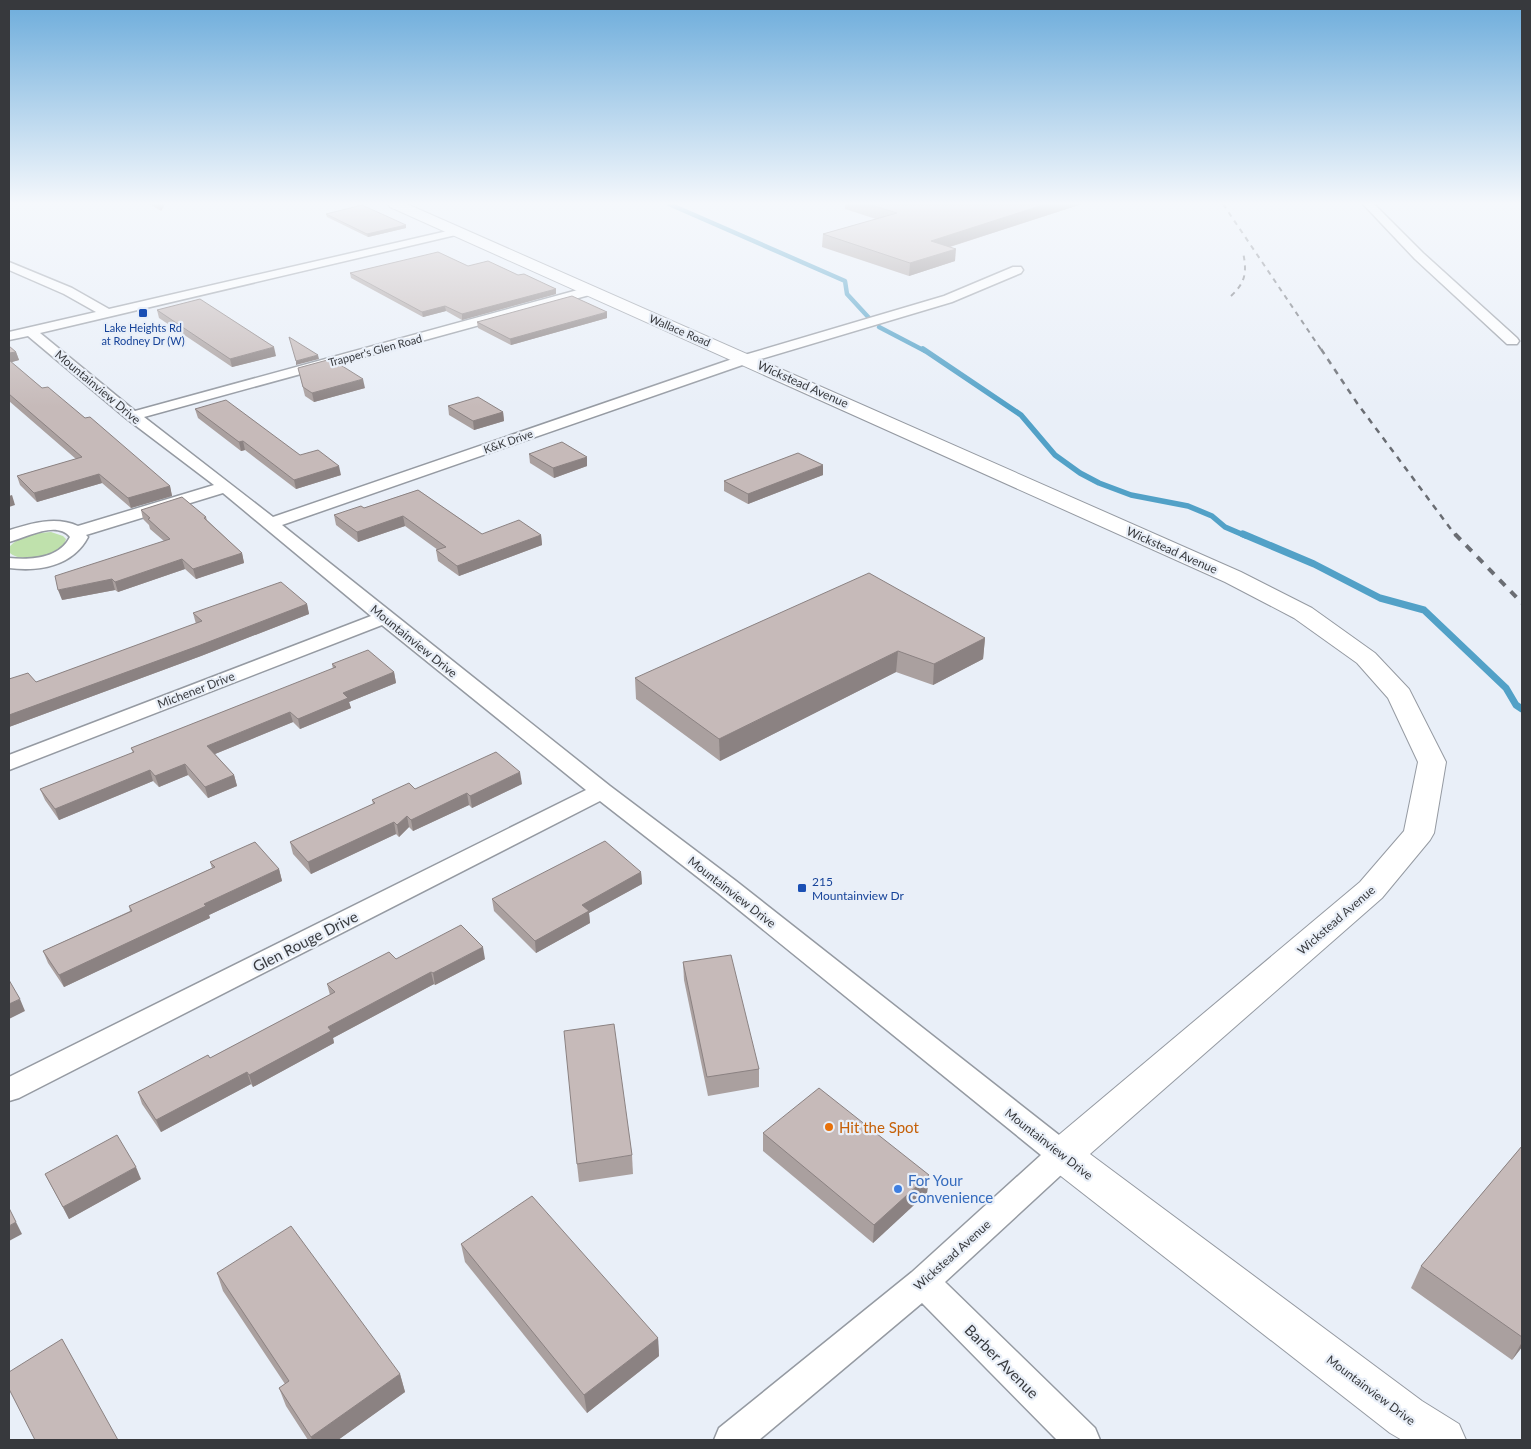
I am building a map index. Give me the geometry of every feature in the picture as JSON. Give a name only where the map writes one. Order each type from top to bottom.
[{"type":"street","points":[[22,272],[68,291],[106,312]]},
{"type":"street","points":[[9,336],[283,272]]},
{"type":"street","name":"Wallace Road","points":[[545,272],[746,359]]},
{"type":"street","name":"K&K Drive","points":[[270,522],[746,359],[948,299],[1013,272]]},
{"type":"street","points":[[1436,272],[1512,341]]},
{"type":"street","name":"Trapper's Glen Road","points":[[132,416],[589,291]]},
{"type":"street","name":"Mountainview Drive","points":[[30,331],[132,416],[226,486],[384,617],[602,792],[727,887],[1062,1155],[1406,1417],[1443,1440]]},
{"type":"street","name":"Wickstead Avenue","points":[[732,1440],[923,1282],[1062,1155],[1371,890],[1419,833],[1432,762],[1400,695],[1366,658],[1303,613],[1224,573],[746,359]]},
{"type":"street","points":[[9,537],[31,528],[46,526],[64,527],[77,532],[226,486]]},
{"type":"street","points":[[9,563],[37,563],[62,555],[78,543],[79,537],[77,532]]},
{"type":"street","name":"Michener Drive","points":[[9,763],[384,617]]},
{"type":"street","name":"Glen Rouge Drive","points":[[9,1090],[602,792]]},
{"type":"street","name":"Barber Avenue","points":[[923,1282],[1082,1440]]},
{"type":"green space","points":[[51,532],[66,539],[63,545],[50,554],[40,557],[22,558],[14,556],[9,552],[9,547],[23,537]]},
{"type":"building","points":[[511,272],[518,275],[524,274],[556,289],[462,314],[445,306],[422,312],[350,273]]},
{"type":"building","points":[[572,296],[607,312],[510,339],[477,322]]},
{"type":"building","points":[[200,299],[274,347],[230,359],[157,310]]},
{"type":"building","points":[[289,337],[318,355],[296,361]]},
{"type":"building","points":[[9,346],[16,352],[9,353]]},
{"type":"building","points":[[331,359],[363,379],[312,393],[303,387],[298,368]]},
{"type":"building","points":[[9,360],[42,388],[48,387],[85,418],[90,417],[170,486],[128,498],[99,474],[34,493],[17,476],[82,457],[9,394]]},
{"type":"building","points":[[478,397],[503,412],[473,421],[448,406]]},
{"type":"building","points":[[226,400],[300,455],[318,450],[339,466],[294,480],[243,441],[239,442],[195,409]]},
{"type":"building","points":[[562,442],[587,457],[553,468],[529,454]]},
{"type":"building","points":[[798,453],[823,465],[748,494],[724,481]]},
{"type":"building","points":[[418,490],[482,534],[519,520],[541,535],[457,566],[436,550],[446,547],[403,516],[357,532],[334,515],[361,506],[364,508]]},
{"type":"building","points":[[182,497],[206,517],[204,518],[242,553],[193,569],[182,559],[115,582],[112,579],[58,590],[55,576],[170,539],[141,510]]},
{"type":"building","points":[[869,573],[985,638],[934,664],[898,651],[719,739],[635,678]]},
{"type":"building","points":[[281,582],[307,604],[9,715],[9,679],[28,673],[36,682],[202,621],[193,613]]},
{"type":"building","points":[[368,650],[394,672],[343,693],[348,698],[298,719],[290,712],[207,746],[234,775],[205,787],[185,764],[155,776],[150,770],[55,809],[40,789],[134,752],[131,748],[336,667],[332,664]]},
{"type":"building","points":[[496,752],[520,772],[470,796],[467,793],[411,820],[407,816],[397,825],[394,822],[308,862],[290,842],[375,803],[372,800],[409,783],[415,789]]},
{"type":"building","points":[[605,841],[641,872],[582,905],[589,911],[535,941],[492,899]]},
{"type":"building","points":[[255,842],[279,869],[204,904],[206,906],[59,975],[43,951],[132,911],[129,906],[215,867],[210,862]]},
{"type":"building","points":[[461,925],[483,947],[433,973],[431,972],[328,1027],[331,1031],[249,1075],[247,1072],[156,1120],[138,1092],[208,1055],[210,1058],[335,992],[327,984],[389,952],[396,959]]},
{"type":"building","points":[[731,955],[759,1069],[707,1077],[683,962]]},
{"type":"building","points":[[9,980],[20,999],[9,1004]]},
{"type":"building","points":[[614,1024],[632,1155],[577,1164],[564,1031]]},
{"type":"building","points":[[819,1088],[929,1175],[874,1225],[763,1133]]},
{"type":"building","points":[[117,1135],[136,1167],[63,1207],[45,1174]]},
{"type":"building","points":[[1522,1146],[1522,1337],[1421,1266]]},
{"type":"building","points":[[532,1196],[658,1338],[584,1395],[461,1244]]},
{"type":"building","points":[[9,1208],[16,1222],[9,1226]]},
{"type":"building","points":[[291,1226],[400,1374],[311,1437],[279,1388],[289,1381],[217,1273]]},
{"type":"building","points":[[62,1339],[118,1440],[35,1440],[9,1389],[9,1372]]},
{"type":"waterway","points":[[824,272],[845,281],[847,294],[870,319]]},
{"type":"waterway","points":[[879,327],[925,351]]},
{"type":"waterway","points":[[923,349],[1021,415],[1055,455],[1080,473],[1099,483],[1131,495],[1188,506],[1212,516],[1225,527],[1246,536]]},
{"type":"waterway","points":[[1243,534],[1314,564],[1380,598],[1424,610],[1506,688],[1516,705],[1522,709]]},
{"type":"railway","points":[[1231,296],[1240,286],[1245,272]]},
{"type":"railway","points":[[1269,272],[1322,351]]},
{"type":"railway","points":[[1321,349],[1357,403],[1456,536]]},
{"type":"railway","points":[[1455,534],[1522,603]]},
{"type":"place","name":"Lake Heights Rd at Rodney Dr (W)","points":[[143,313]]},
{"type":"place","name":"215 Mountainview Dr","points":[[802,888]]},
{"type":"place","name":"Hit the Spot","points":[[829,1127]]},
{"type":"place","name":"For Your Convenience","points":[[898,1189]]}]
